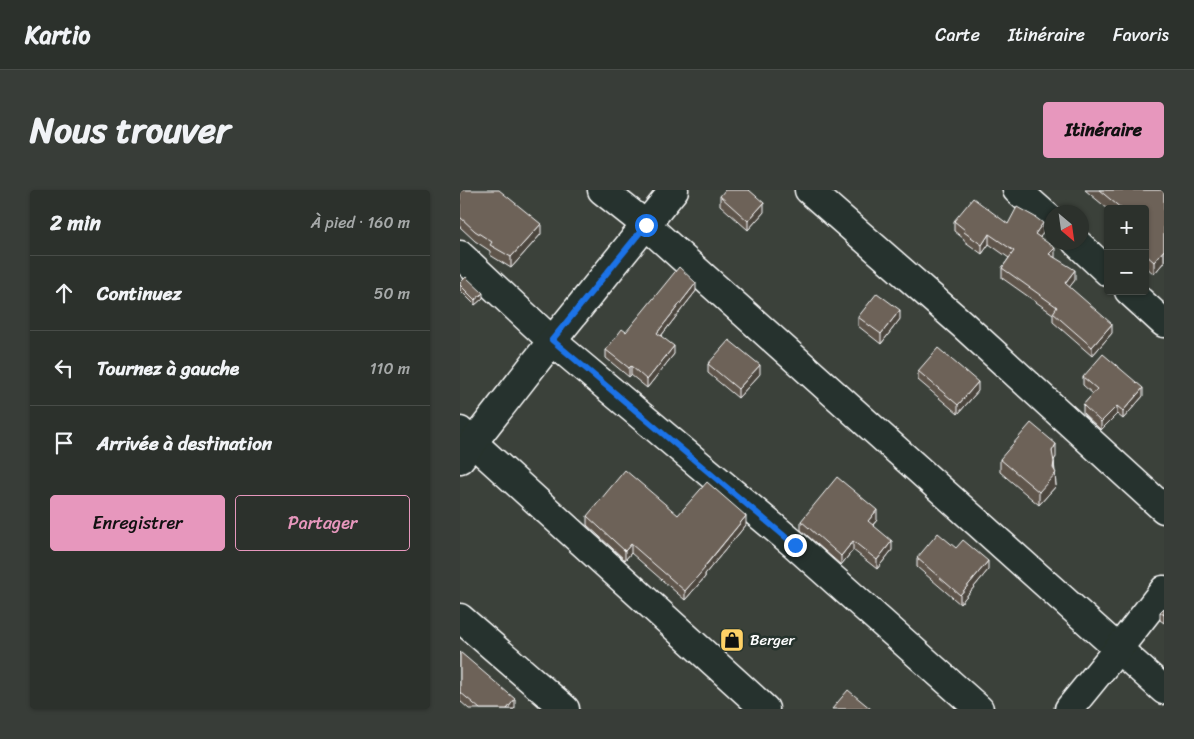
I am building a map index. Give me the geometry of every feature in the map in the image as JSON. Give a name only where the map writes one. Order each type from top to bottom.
[{"type":"street","points":[[602,190],[646,225],[1164,690]]},
{"type":"street","points":[[674,190],[552,340],[464,444],[765,709]]},
{"type":"street","points":[[809,190],[962,324],[1164,509]]},
{"type":"street","points":[[1017,190],[1044,213]]},
{"type":"street","points":[[1085,250],[1104,268]]},
{"type":"street","points":[[460,255],[552,340],[795,545],[980,709]]},
{"type":"street","points":[[1133,295],[1164,323]]},
{"type":"street","points":[[1069,709],[1164,590]]},
{"type":"street","points":[[460,618],[565,709]]},
{"type":"building","points":[[460,190],[499,190],[541,224],[511,257],[490,245],[492,242],[475,231],[460,217]]},
{"type":"building","points":[[725,190],[749,190],[764,203],[748,221],[720,196]]},
{"type":"building","points":[[1099,190],[1164,190],[1164,250],[1154,262],[1149,258],[1149,205],[1117,205]]},
{"type":"building","points":[[973,198],[1008,224],[1017,207],[1035,217],[1043,223],[1035,234],[1044,240],[1044,250],[1053,250],[1049,254],[1075,270],[1065,283],[1112,324],[1092,347],[1053,313],[1057,307],[1002,268],[1014,251],[989,234],[982,245],[964,232],[965,230],[954,221]]},
{"type":"building","points":[[679,267],[696,283],[657,333],[674,346],[647,380],[631,366],[629,368],[606,350],[622,329],[626,332]]},
{"type":"building","points":[[466,277],[483,293],[475,300],[460,285]]},
{"type":"building","points":[[877,293],[900,310],[881,334],[858,317]]},
{"type":"building","points":[[729,340],[760,365],[738,389],[708,364]]},
{"type":"building","points":[[938,348],[978,382],[958,405],[918,371]]},
{"type":"building","points":[[1103,354],[1143,388],[1123,411],[1117,406],[1101,422],[1083,405],[1097,389],[1083,377]]},
{"type":"building","points":[[1031,423],[1056,444],[1052,451],[1053,468],[1056,473],[1039,492],[1000,459]]},
{"type":"building","points":[[625,470],[678,515],[707,482],[746,516],[685,591],[631,544],[625,551],[587,516]]},
{"type":"building","points":[[837,477],[877,510],[868,521],[892,541],[877,560],[853,541],[841,556],[801,521]]},
{"type":"building","points":[[938,533],[956,548],[963,540],[988,561],[960,595],[917,558]]},
{"type":"building","points":[[460,652],[515,699],[507,709],[480,709],[460,692]]},
{"type":"building","points":[[848,690],[871,709],[832,709]]},
{"type":"place","name":"Berger","points":[[732,640]]},
{"type":"route","points":[[646,225],[552,340],[795,545]]}]
